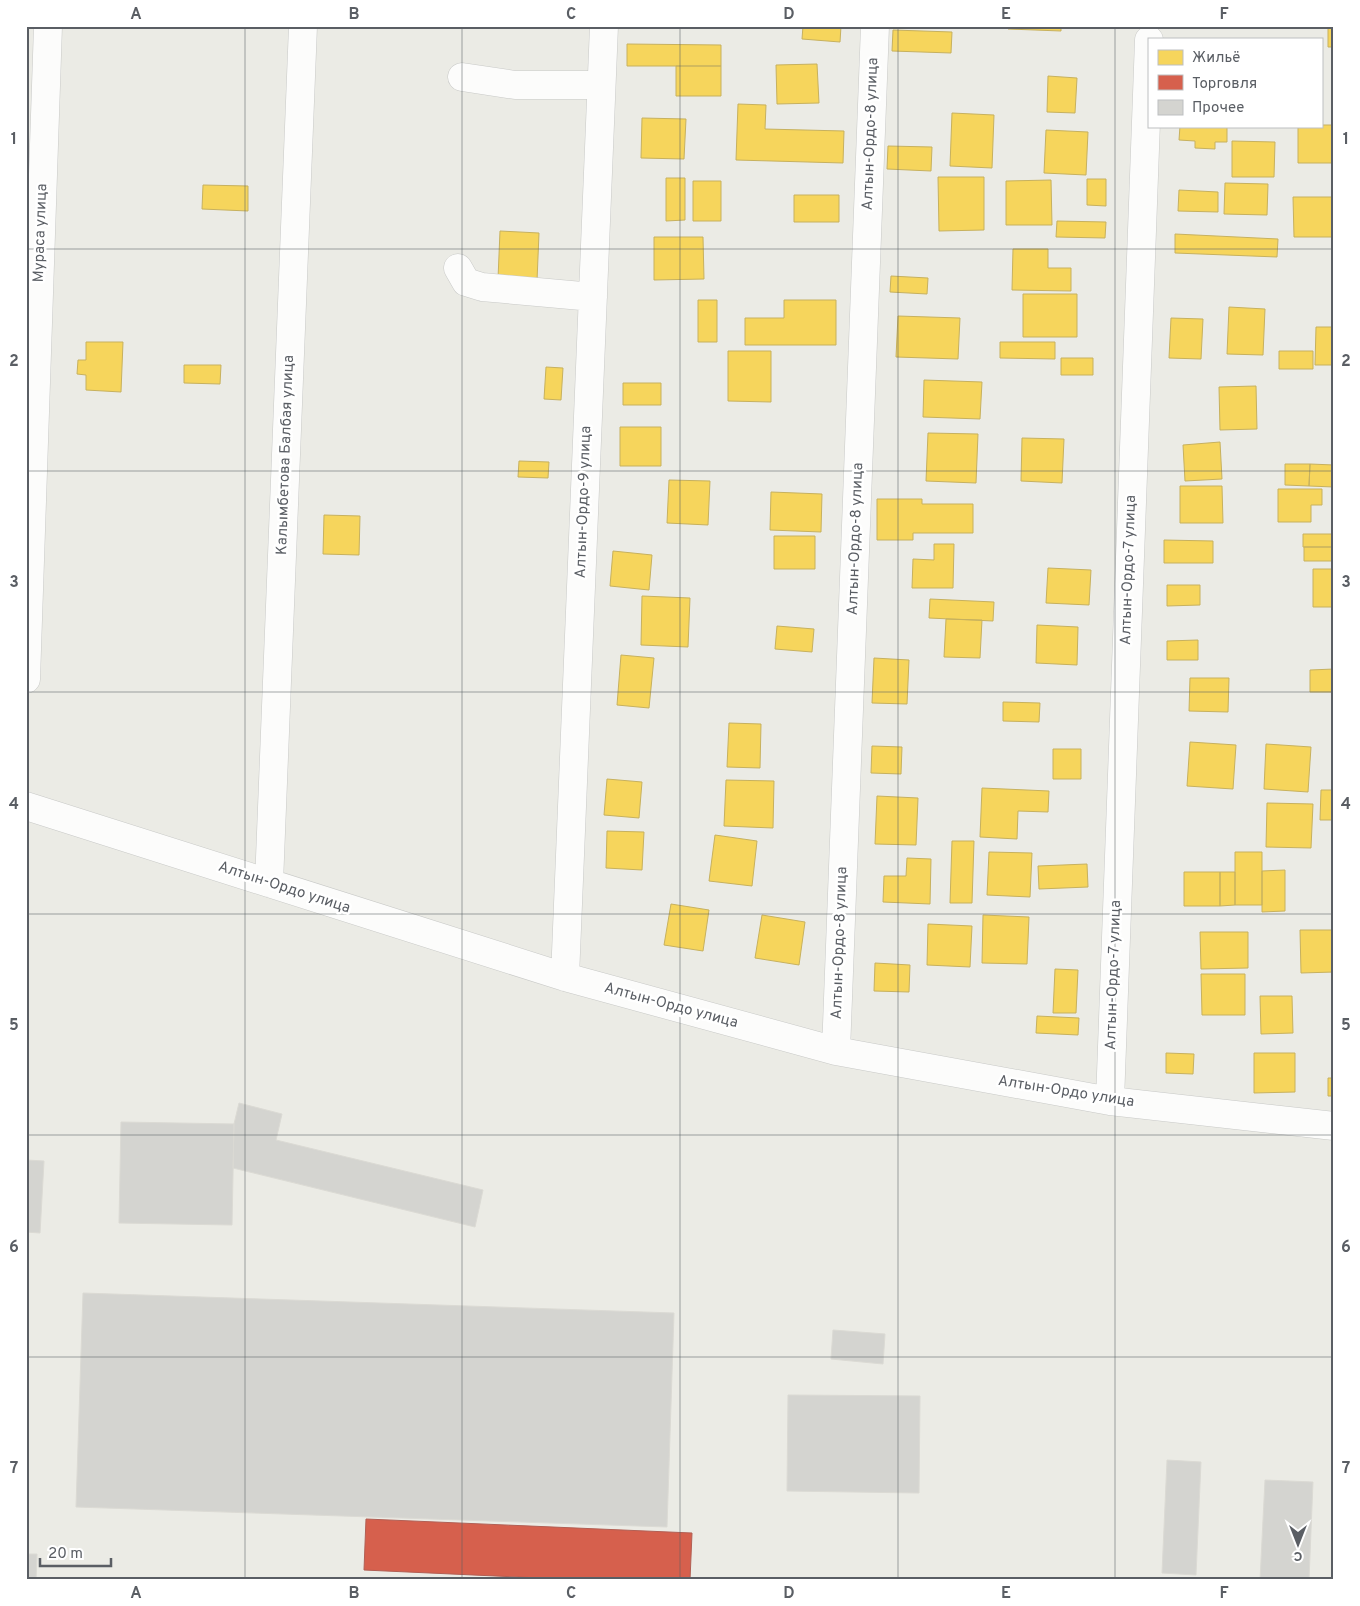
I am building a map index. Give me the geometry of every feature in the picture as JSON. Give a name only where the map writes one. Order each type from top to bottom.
[{"type":"street","name":"Мураса улица","points":[[26,679],[48,26]]},
{"type":"street","name":"Калымбетова Балбая улица","points":[[270,884],[303,26]]},
{"type":"street","name":"Алтын-Ордо-9 улица","points":[[565,977],[604,26]]},
{"type":"street","name":"Алтын-Ордо-8 улица","points":[[836,1051],[875,26]]},
{"type":"street","name":"Алтын-Ордо-7 улица","points":[[1110,1101],[1148,66]]},
{"type":"street","points":[[462,77],[515,85],[601,86]]},
{"type":"street","points":[[458,268],[466,282],[482,288],[593,297]]},
{"type":"street","name":"Алтын-Ордо улица","points":[[26,806],[565,977],[836,1051],[1110,1101],[1334,1126]]},
{"type":"building: Жильё","points":[[803,26],[841,26],[840,42],[802,39]]},
{"type":"building: Жильё","points":[[1008,26],[1061,26],[1061,31],[1008,29]]},
{"type":"building: Жильё","points":[[1328,26],[1334,26],[1334,47],[1328,47]]},
{"type":"building: Жильё","points":[[893,30],[952,32],[951,53],[892,51]]},
{"type":"building: Жильё","points":[[627,44],[721,45],[721,66],[627,66]]},
{"type":"building: Жильё","points":[[817,64],[819,103],[777,104],[776,65]]},
{"type":"building: Жильё","points":[[676,66],[721,66],[721,96],[676,96]]},
{"type":"building: Жильё","points":[[1048,76],[1077,78],[1075,113],[1047,112]]},
{"type":"building: Жильё","points":[[738,104],[766,105],[765,129],[844,131],[843,163],[736,160]]},
{"type":"building: Жильё","points":[[952,113],[994,115],[992,168],[950,166]]},
{"type":"building: Жильё","points":[[642,118],[686,119],[684,159],[641,158]]},
{"type":"building: Жильё","points":[[1322,125],[1334,125],[1334,163],[1298,163],[1298,128],[1322,128]]},
{"type":"building: Жильё","points":[[1180,128],[1227,128],[1227,142],[1215,142],[1215,149],[1195,148],[1195,141],[1179,140]]},
{"type":"building: Жильё","points":[[1046,130],[1088,132],[1086,175],[1044,173]]},
{"type":"building: Жильё","points":[[1232,141],[1275,142],[1274,177],[1232,177]]},
{"type":"building: Жильё","points":[[888,146],[932,147],[931,171],[887,169]]},
{"type":"building: Жильё","points":[[938,177],[984,177],[984,230],[939,231]]},
{"type":"building: Жильё","points":[[666,178],[685,178],[685,220],[666,221]]},
{"type":"building: Жильё","points":[[1087,179],[1106,179],[1106,206],[1087,205]]},
{"type":"building: Жильё","points":[[1051,180],[1052,225],[1006,225],[1006,181]]},
{"type":"building: Жильё","points":[[693,181],[721,181],[721,221],[693,221]]},
{"type":"building: Жильё","points":[[1225,183],[1268,184],[1267,215],[1224,214]]},
{"type":"building: Жильё","points":[[203,185],[248,186],[248,211],[202,209]]},
{"type":"building: Жильё","points":[[1179,190],[1218,192],[1218,212],[1178,211]]},
{"type":"building: Жильё","points":[[794,195],[839,195],[839,222],[794,222]]},
{"type":"building: Жильё","points":[[1293,197],[1334,197],[1334,237],[1294,237]]},
{"type":"building: Жильё","points":[[1057,221],[1106,222],[1105,238],[1056,237]]},
{"type":"building: Жильё","points":[[500,231],[539,233],[537,281],[498,279]]},
{"type":"building: Жильё","points":[[1175,234],[1278,239],[1277,257],[1175,253]]},
{"type":"building: Жильё","points":[[654,237],[703,237],[704,279],[654,280]]},
{"type":"building: Жильё","points":[[1013,249],[1048,249],[1048,268],[1071,268],[1071,291],[1012,290]]},
{"type":"building: Жильё","points":[[891,276],[928,278],[927,294],[890,292]]},
{"type":"building: Жильё","points":[[1023,294],[1077,294],[1077,337],[1023,337]]},
{"type":"building: Жильё","points":[[698,300],[717,300],[717,342],[698,342]]},
{"type":"building: Жильё","points":[[784,300],[836,300],[836,345],[745,345],[745,318],[784,318]]},
{"type":"building: Жильё","points":[[1229,307],[1265,309],[1263,355],[1227,354]]},
{"type":"building: Жильё","points":[[898,316],[960,318],[958,359],[896,357]]},
{"type":"building: Жильё","points":[[1171,318],[1203,319],[1201,359],[1169,358]]},
{"type":"building: Жильё","points":[[1316,327],[1334,327],[1334,365],[1315,365]]},
{"type":"building: Жильё","points":[[86,342],[123,342],[121,392],[86,390],[86,375],[77,374],[78,360],[86,360]]},
{"type":"building: Жильё","points":[[1000,342],[1055,342],[1055,359],[1000,358]]},
{"type":"building: Жильё","points":[[728,351],[771,351],[771,402],[728,401]]},
{"type":"building: Жильё","points":[[1279,351],[1313,351],[1313,369],[1279,369]]},
{"type":"building: Жильё","points":[[1061,358],[1093,358],[1093,375],[1061,375]]},
{"type":"building: Жильё","points":[[184,365],[221,365],[220,384],[184,383]]},
{"type":"building: Жильё","points":[[546,367],[563,368],[561,400],[544,399]]},
{"type":"building: Жильё","points":[[924,380],[982,382],[980,419],[923,417]]},
{"type":"building: Жильё","points":[[623,383],[661,383],[661,405],[623,405]]},
{"type":"building: Жильё","points":[[1256,386],[1257,429],[1220,430],[1219,387]]},
{"type":"building: Жильё","points":[[620,427],[661,427],[661,466],[620,466]]},
{"type":"building: Жильё","points":[[928,433],[978,434],[976,483],[926,481]]},
{"type":"building: Жильё","points":[[1022,438],[1064,439],[1062,483],[1021,481]]},
{"type":"building: Жильё","points":[[1220,442],[1222,479],[1185,481],[1183,445]]},
{"type":"building: Жильё","points":[[519,461],[549,462],[548,478],[518,477]]},
{"type":"building: Жильё","points":[[1285,464],[1310,464],[1309,486],[1285,485]]},
{"type":"building: Жильё","points":[[1310,464],[1334,465],[1334,487],[1309,486]]},
{"type":"building: Жильё","points":[[669,480],[710,481],[708,525],[667,523]]},
{"type":"building: Жильё","points":[[1180,486],[1222,486],[1223,523],[1180,523]]},
{"type":"building: Жильё","points":[[1278,489],[1322,489],[1322,505],[1311,505],[1311,522],[1278,522]]},
{"type":"building: Жильё","points":[[771,492],[822,494],[821,532],[770,530]]},
{"type":"building: Жильё","points":[[877,499],[922,499],[922,504],[973,504],[973,533],[913,533],[913,540],[877,540]]},
{"type":"building: Жильё","points":[[324,515],[360,516],[359,555],[323,554]]},
{"type":"building: Жильё","points":[[1303,534],[1334,534],[1334,547],[1303,547]]},
{"type":"building: Жильё","points":[[774,536],[815,536],[815,569],[774,569]]},
{"type":"building: Жильё","points":[[1164,540],[1213,541],[1213,563],[1164,563]]},
{"type":"building: Жильё","points":[[934,544],[954,544],[953,588],[912,588],[913,559],[934,560]]},
{"type":"building: Жильё","points":[[1304,547],[1334,547],[1334,561],[1304,561]]},
{"type":"building: Жильё","points":[[613,551],[652,555],[649,590],[610,586]]},
{"type":"building: Жильё","points":[[1048,568],[1091,570],[1089,605],[1046,603]]},
{"type":"building: Жильё","points":[[1313,569],[1334,569],[1334,607],[1313,607]]},
{"type":"building: Жильё","points":[[1167,585],[1200,585],[1200,605],[1167,606]]},
{"type":"building: Жильё","points":[[642,596],[690,598],[688,647],[641,645]]},
{"type":"building: Жильё","points":[[930,599],[994,602],[993,621],[929,618]]},
{"type":"building: Жильё","points":[[946,619],[982,620],[980,658],[944,657]]},
{"type":"building: Жильё","points":[[1037,625],[1078,627],[1077,665],[1036,663]]},
{"type":"building: Жильё","points":[[777,626],[814,629],[812,652],[775,649]]},
{"type":"building: Жильё","points":[[1198,640],[1198,660],[1167,660],[1167,641]]},
{"type":"building: Жильё","points":[[621,655],[654,658],[649,708],[617,705]]},
{"type":"building: Жильё","points":[[874,658],[909,660],[907,704],[872,703]]},
{"type":"building: Жильё","points":[[1334,669],[1334,692],[1310,692],[1310,670]]},
{"type":"building: Жильё","points":[[1190,678],[1229,678],[1228,712],[1189,711]]},
{"type":"building: Жильё","points":[[1003,702],[1040,703],[1039,722],[1003,721]]},
{"type":"building: Жильё","points":[[729,723],[761,724],[760,768],[727,767]]},
{"type":"building: Жильё","points":[[1190,742],[1236,745],[1233,789],[1187,786]]},
{"type":"building: Жильё","points":[[1266,744],[1311,747],[1308,792],[1264,789]]},
{"type":"building: Жильё","points":[[872,746],[902,747],[901,774],[871,773]]},
{"type":"building: Жильё","points":[[1053,749],[1081,749],[1081,779],[1053,779]]},
{"type":"building: Жильё","points":[[607,779],[642,782],[639,818],[604,815]]},
{"type":"building: Жильё","points":[[726,780],[774,781],[773,828],[724,826]]},
{"type":"building: Жильё","points":[[982,788],[1049,791],[1048,812],[1018,811],[1017,839],[980,837]]},
{"type":"building: Жильё","points":[[1321,790],[1334,790],[1334,820],[1320,820]]},
{"type":"building: Жильё","points":[[877,796],[918,798],[916,845],[875,844]]},
{"type":"building: Жильё","points":[[1267,803],[1313,804],[1311,848],[1266,847]]},
{"type":"building: Жильё","points":[[607,831],[644,832],[642,870],[606,868]]},
{"type":"building: Жильё","points":[[715,835],[757,841],[752,886],[709,881]]},
{"type":"building: Жильё","points":[[952,841],[974,841],[972,903],[950,903]]},
{"type":"building: Жильё","points":[[989,852],[1032,853],[1030,897],[987,895]]},
{"type":"building: Жильё","points":[[1235,852],[1262,852],[1262,905],[1235,905]]},
{"type":"building: Жильё","points":[[907,858],[931,859],[930,904],[883,902],[884,876],[906,876]]},
{"type":"building: Жильё","points":[[1087,864],[1088,887],[1039,889],[1038,866]]},
{"type":"building: Жильё","points":[[1285,870],[1285,911],[1262,912],[1262,871]]},
{"type":"building: Жильё","points":[[1184,872],[1220,872],[1220,906],[1184,906]]},
{"type":"building: Жильё","points":[[1220,872],[1235,872],[1235,905],[1220,906]]},
{"type":"building: Жильё","points":[[671,904],[709,910],[703,951],[664,945]]},
{"type":"building: Жильё","points":[[762,915],[805,922],[799,965],[755,958]]},
{"type":"building: Жильё","points":[[983,915],[1029,917],[1027,964],[982,963]]},
{"type":"building: Жильё","points":[[928,924],[972,926],[970,967],[927,965]]},
{"type":"building: Жильё","points":[[1300,930],[1334,930],[1334,972],[1301,973]]},
{"type":"building: Жильё","points":[[1200,932],[1248,932],[1248,968],[1201,969]]},
{"type":"building: Жильё","points":[[875,963],[910,965],[909,992],[874,991]]},
{"type":"building: Жильё","points":[[1055,969],[1078,970],[1076,1013],[1053,1013]]},
{"type":"building: Жильё","points":[[1201,974],[1245,974],[1245,1015],[1202,1015]]},
{"type":"building: Жильё","points":[[1260,996],[1292,996],[1293,1033],[1261,1034]]},
{"type":"building: Жильё","points":[[1037,1016],[1079,1018],[1078,1035],[1036,1033]]},
{"type":"building: Жильё","points":[[1166,1053],[1194,1054],[1193,1074],[1166,1073]]},
{"type":"building: Жильё","points":[[1254,1053],[1295,1053],[1295,1092],[1254,1093]]},
{"type":"building: Жильё","points":[[1328,1078],[1334,1078],[1334,1096],[1328,1096]]},
{"type":"building: Торговля","points":[[366,1519],[692,1533],[690,1580],[583,1580],[364,1570]]},
{"type":"building: Прочее","points":[[239,1103],[282,1114],[276,1140],[483,1190],[475,1227],[233,1168],[234,1124]]},
{"type":"building: Прочее","points":[[121,1122],[234,1124],[232,1225],[119,1223]]},
{"type":"building: Прочее","points":[[26,1160],[44,1161],[40,1233],[26,1232]]},
{"type":"building: Прочее","points":[[83,1293],[674,1313],[667,1527],[76,1507]]},
{"type":"building: Прочее","points":[[833,1330],[885,1334],[883,1364],[831,1359]]},
{"type":"building: Прочее","points":[[788,1395],[920,1396],[919,1493],[787,1491]]},
{"type":"building: Прочее","points":[[1167,1460],[1201,1462],[1196,1575],[1162,1573]]},
{"type":"building: Прочее","points":[[1265,1480],[1313,1482],[1309,1580],[1260,1580]]},
{"type":"building: Прочее","points":[[26,1554],[37,1554],[36,1580],[26,1580]]}]
